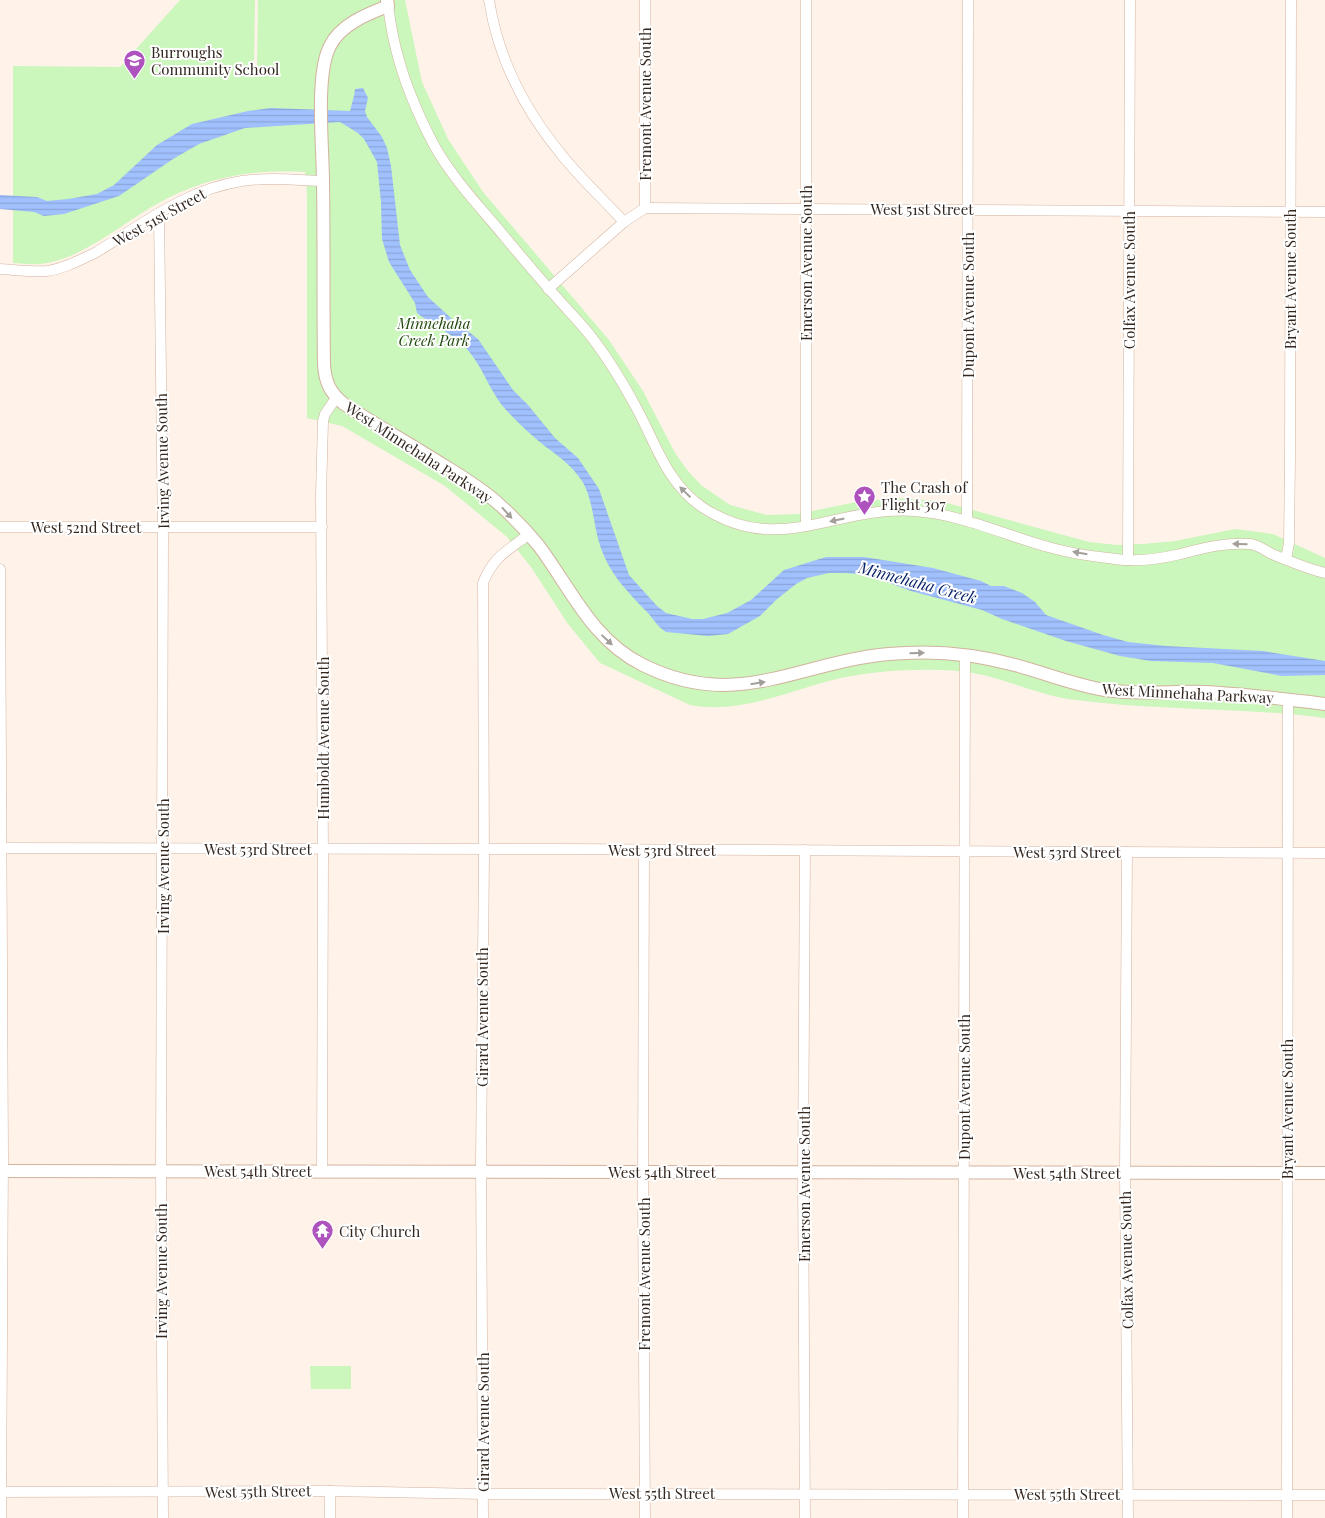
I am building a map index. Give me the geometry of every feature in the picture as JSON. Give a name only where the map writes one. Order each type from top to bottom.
[{"type":"street","points":[[488,0],[501,53],[515,86],[540,127],[561,155],[624,222]]},
{"type":"street","name":"Fremont Avenue South","points":[[645,0],[645,208]]},
{"type":"street","name":"Emerson Avenue South","points":[[806,0],[806,526]]},
{"type":"street","name":"Dupont Avenue South","points":[[968,0],[968,521]]},
{"type":"street","name":"Colfax Avenue South","points":[[1128,560],[1130,0]]},
{"type":"street","name":"Bryant Avenue South","points":[[1286,559],[1289,543],[1290,459],[1291,0]]},
{"type":"street","name":"West Minnehaha Parkway","points":[[1325,574],[1271,553],[1256,545],[1233,544],[1161,558],[1128,560],[1052,548],[968,521],[924,512],[888,510],[784,530],[761,530],[719,517],[699,505],[682,490],[668,473],[637,408],[611,366],[582,326],[478,207],[435,147],[401,68],[387,3],[351,24],[330,44],[324,60],[322,94],[324,364],[327,384],[336,398],[468,480],[501,506],[537,544],[577,604],[602,635],[621,652],[642,665],[674,678],[712,686],[763,682],[825,665],[889,654],[944,653],[1012,664],[1074,683],[1105,690],[1229,693],[1325,704]]},
{"type":"street","name":"West 51st Street","points":[[0,269],[22,271],[49,270],[95,254],[186,198],[211,188],[241,181],[264,179],[323,181]]},
{"type":"street","points":[[548,288],[624,222],[645,208]]},
{"type":"street","name":"West 51st Street","points":[[645,208],[1325,212]]},
{"type":"street","name":"Irving Avenue South","points":[[159,214],[163,527],[160,1171],[163,1518]]},
{"type":"street","name":"Humboldt Avenue South","points":[[322,1171],[323,421],[325,414],[336,398]]},
{"type":"street","name":"West 52nd Street","points":[[0,527],[322,527]]},
{"type":"street","name":"Girard Avenue South","points":[[483,1518],[481,1171],[483,583],[488,569],[497,559],[528,535]]},
{"type":"street","points":[[0,569],[1,1518]]},
{"type":"street","name":"Dupont Avenue South","points":[[963,1518],[966,656]]},
{"type":"street","name":"Bryant Avenue South","points":[[1287,1518],[1288,699]]},
{"type":"street","name":"West 53rd Street","points":[[1,848],[1325,853]]},
{"type":"street","name":"Fremont Avenue South","points":[[644,850],[645,1518]]},
{"type":"street","name":"Emerson Avenue South","points":[[805,850],[803,1172],[805,1518]]},
{"type":"street","name":"Colfax Avenue South","points":[[1127,852],[1125,1173],[1128,1518]]},
{"type":"street","name":"West 54th Street","points":[[2,1171],[1325,1174]]},
{"type":"street","points":[[330,1491],[330,1518]]},
{"type":"street","name":"West 55th Street","points":[[1,1492],[330,1491],[483,1494],[1325,1495]]},
{"type":"green space","name":"Minnehaha Creek Park","points":[[180,0],[255,0],[254,67],[257,67],[258,0],[405,0],[422,82],[448,139],[483,192],[609,340],[643,391],[675,453],[688,471],[701,485],[730,505],[767,515],[798,514],[856,502],[896,498],[940,501],[1089,542],[1117,545],[1175,541],[1235,529],[1273,534],[1325,558],[1325,718],[1263,712],[1138,706],[1076,700],[1050,695],[986,676],[952,670],[878,672],[841,678],[748,704],[729,707],[709,707],[690,705],[600,663],[568,624],[531,567],[507,537],[445,486],[342,426],[307,418],[307,194],[305,172],[252,173],[202,184],[153,206],[106,237],[73,255],[57,261],[40,264],[13,263],[13,66],[120,67]]},
{"type":"green space","points":[[310,1366],[351,1366],[351,1389],[311,1389]]},
{"type":"water","name":"Minnehaha Creek","points":[[363,88],[368,98],[365,111],[367,117],[382,137],[387,148],[391,166],[400,245],[410,270],[428,297],[478,339],[513,390],[555,438],[578,458],[599,489],[629,575],[657,606],[666,613],[692,619],[703,619],[727,613],[751,600],[784,570],[826,557],[864,557],[933,568],[981,581],[991,586],[1004,586],[1022,593],[1035,602],[1046,615],[1128,642],[1263,651],[1325,661],[1325,675],[1282,676],[1213,663],[1151,661],[1120,656],[1066,641],[1002,619],[982,610],[911,591],[884,581],[845,573],[829,573],[807,578],[776,600],[760,616],[728,634],[708,636],[666,632],[658,626],[613,572],[599,542],[591,503],[582,481],[566,462],[546,447],[507,411],[466,348],[417,313],[415,303],[389,262],[382,239],[377,162],[364,139],[340,122],[245,128],[199,144],[173,159],[119,196],[64,214],[44,216],[34,212],[0,209],[0,195],[37,197],[47,201],[97,194],[114,185],[157,145],[192,124],[248,111],[271,108],[350,111],[355,89]]},
{"type":"place","name":"Burroughs Community School","points":[[135,80]]},
{"type":"place","name":"The Crash of Flight 307","points":[[865,515]]},
{"type":"place","name":"City Church","points":[[323,1250]]}]
